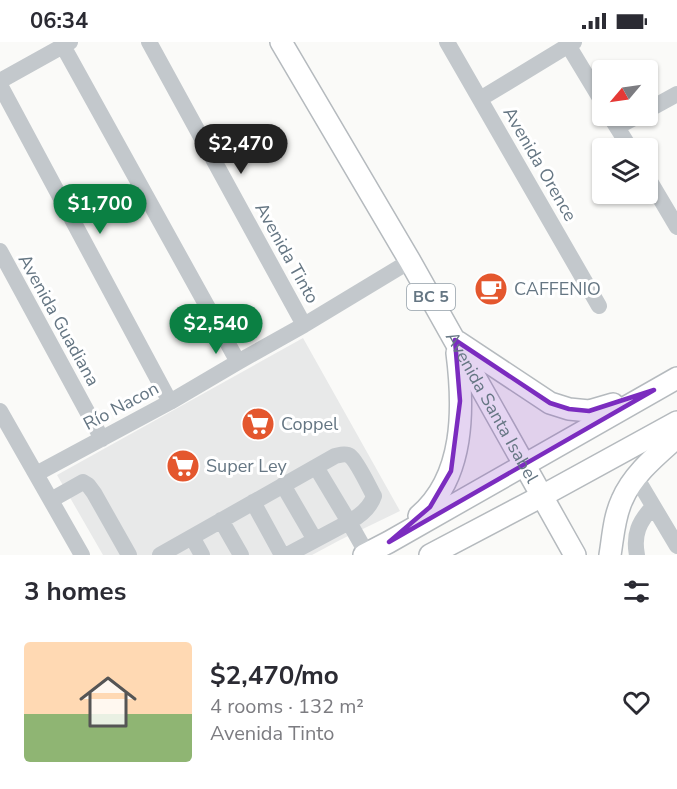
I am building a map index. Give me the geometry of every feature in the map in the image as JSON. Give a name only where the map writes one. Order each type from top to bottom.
[{"type":"main road","name":"Avenida Santa Isabel","points":[[281,42],[410,261],[575,555]]},
{"type":"main road","points":[[455,340],[550,403],[569,409],[589,411],[654,390]]},
{"type":"main road","points":[[389,542],[430,507],[452,471],[458,442],[460,401],[455,340]]},
{"type":"main road","points":[[365,554],[677,378]]},
{"type":"main road","points":[[430,555],[677,422]]},
{"type":"main road","points":[[610,555],[621,502],[636,477],[677,437]]},
{"type":"street","name":"Avenida Tinto","points":[[149,42],[304,325]]},
{"type":"street","name":"Avenida Orence","points":[[447,42],[599,306]]},
{"type":"street","points":[[170,402],[0,83],[67,44],[238,362]]},
{"type":"street","points":[[480,99],[571,44],[592,83]]},
{"type":"street","points":[[658,104],[677,94]]},
{"type":"street","points":[[658,192],[675,217]]},
{"type":"street","name":"Avenida Guadiana","points":[[0,251],[102,439]]},
{"type":"street","name":"Río Nacon","points":[[36,474],[170,402],[410,261]]},
{"type":"street","points":[[1,415],[82,555]]},
{"type":"street","points":[[163,554],[335,456],[350,455],[374,496],[372,502],[349,522],[287,555]]},
{"type":"street","points":[[316,467],[365,554]]},
{"type":"street","points":[[636,477],[677,546]]},
{"type":"street","points":[[51,500],[83,482],[88,485],[129,555]]},
{"type":"street","points":[[283,485],[315,540]]},
{"type":"street","points":[[253,502],[282,555]]},
{"type":"street","points":[[637,555],[636,532],[644,516],[653,507]]},
{"type":"street","points":[[221,520],[241,555]]},
{"type":"street","points":[[192,537],[202,555]]},
{"type":"street","points":[[671,555],[677,551]]},
{"type":"highlighted area","points":[[455,340],[550,403],[569,409],[589,411],[654,390],[560,443],[389,542],[430,507],[451,471],[460,401]]},
{"type":"shaded area","points":[[303,338],[400,511],[312,555],[103,555],[57,475]]},
{"type":"place","name":"CAFFENIO","points":[[491,289]]},
{"type":"place","name":"Coppel","points":[[258,424]]},
{"type":"place","name":"Super Ley","points":[[183,466]]}]
